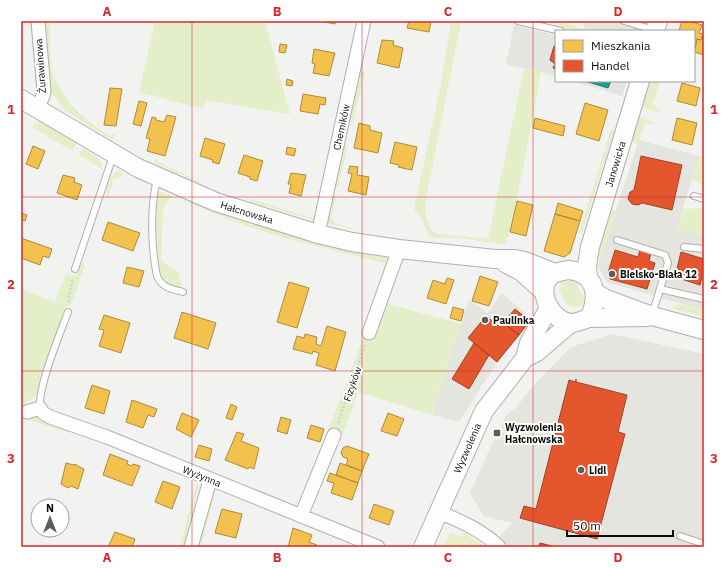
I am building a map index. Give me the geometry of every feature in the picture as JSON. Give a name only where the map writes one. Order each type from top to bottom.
[{"type":"street","name":"Żurawinowa","points":[[37,109],[44,91],[38,21]]},
{"type":"street","name":"Chemików","points":[[318,234],[364,21]]},
{"type":"street","name":"Janowicka","points":[[592,286],[587,266],[590,247],[640,82]]},
{"type":"street","name":"Hałcnowska","points":[[21,99],[113,155],[158,178],[216,202],[318,234],[399,249],[525,261],[561,272]]},
{"type":"street","name":"Janowicka","points":[[561,272],[590,247]]},
{"type":"street","points":[[369,333],[399,249]]},
{"type":"street","name":"Hałcnowska","points":[[495,259],[522,272],[547,300]]},
{"type":"street","points":[[652,316],[589,318],[571,323],[556,317],[547,300],[547,280],[561,272],[576,271],[606,299],[652,316],[704,330]]},
{"type":"street","points":[[589,318],[596,302],[592,286]]},
{"type":"street","name":"Wyzwolenia","points":[[423,547],[484,411],[525,358],[529,343],[547,300]]},
{"type":"street","name":"Wyzwolenia","points":[[525,358],[537,352],[571,323]]},
{"type":"street","name":"Wyżynna","points":[[34,410],[107,437],[378,547]]},
{"type":"street","points":[[301,516],[334,435]]},
{"type":"street","points":[[191,547],[210,480]]},
{"type":"street","points":[[439,512],[465,523],[488,537],[498,547]]},
{"type":"lane","points":[[518,21],[556,30]]},
{"type":"lane","points":[[624,21],[653,30]]},
{"type":"lane","points":[[75,270],[113,155]]},
{"type":"lane","points":[[158,178],[153,195],[152,209],[157,276],[160,283],[165,287],[183,292]]},
{"type":"lane","points":[[694,196],[704,199]]},
{"type":"lane","points":[[617,240],[665,255],[668,263],[652,316]]},
{"type":"lane","points":[[684,247],[704,249]]},
{"type":"lane","points":[[660,289],[704,299]]},
{"type":"lane","points":[[34,410],[40,397],[52,356],[68,312]]},
{"type":"lane","points":[[680,536],[704,544]]},
{"type":"path","points":[[68,312],[68,299],[75,270]]},
{"type":"path","name":"Fizyków","points":[[334,435],[369,333]]},
{"type":"shaded area","points":[[584,21],[647,21],[644,30],[589,30],[584,28]]},
{"type":"shaded area","points":[[514,25],[555,35],[555,76],[506,64]]},
{"type":"shaded area","points":[[575,82],[627,82],[622,96]]},
{"type":"shaded area","points":[[639,140],[699,156],[677,228],[704,237],[704,310],[606,282],[598,265]]},
{"type":"shaded area","points":[[501,293],[532,318],[497,362],[459,422],[432,415],[469,300],[488,313]]},
{"type":"shaded area","points":[[612,334],[704,354],[704,547],[505,547],[499,537],[512,523],[484,516],[470,493],[494,439],[498,441],[504,429],[501,427],[506,415],[517,407],[530,389],[571,347]]},
{"type":"green space","points":[[28,21],[33,21],[38,86],[36,87],[30,25]]},
{"type":"green space","points":[[42,21],[50,21],[52,68],[63,93],[84,117],[110,136],[116,134],[112,140],[64,110],[55,96],[52,96],[48,86]]},
{"type":"green space","points":[[155,21],[265,21],[290,114],[206,100],[203,109],[139,92]]},
{"type":"green space","points":[[451,21],[461,21],[425,204],[426,217],[431,230],[437,234],[488,238],[524,69],[541,71],[509,237],[507,237],[505,245],[459,238],[431,238],[421,217],[414,209],[440,89]]},
{"type":"green space","points":[[557,21],[588,30],[574,30],[559,27]]},
{"type":"green space","points":[[358,72],[365,72],[353,123],[349,122]]},
{"type":"green space","points":[[649,82],[660,82],[653,104],[662,113],[641,107]]},
{"type":"green space","points":[[637,116],[659,124],[645,124],[638,144],[630,140]]},
{"type":"green space","points":[[41,121],[77,142],[72,151],[32,127],[35,123]]},
{"type":"green space","points":[[611,129],[614,131],[582,233],[579,233]]},
{"type":"green space","points":[[344,145],[348,145],[338,187],[334,184]]},
{"type":"green space","points":[[83,148],[99,159],[102,169],[79,155]]},
{"type":"green space","points":[[699,156],[704,157],[704,186],[692,179]]},
{"type":"green space","points":[[153,159],[200,182],[199,183],[156,164]]},
{"type":"green space","points":[[117,171],[121,172],[123,175],[113,180],[107,200],[108,184],[114,173]]},
{"type":"green space","points":[[158,191],[232,217],[329,247],[388,258],[388,264],[284,238],[230,220],[172,196],[163,208],[161,260],[179,273],[182,289],[166,284],[161,279],[158,270],[155,209]]},
{"type":"green space","points":[[336,196],[331,217],[335,223],[365,232],[326,223],[331,198]]},
{"type":"green space","points":[[251,199],[312,218],[316,216],[316,219],[314,220],[251,202]]},
{"type":"green space","points":[[704,208],[704,237],[677,229],[683,209]]},
{"type":"green space","points":[[612,210],[617,210],[601,259],[597,257]]},
{"type":"green space","points":[[86,261],[72,304],[66,307],[36,396],[25,404],[23,409],[49,423],[68,430],[68,432],[21,418],[21,289],[55,302],[66,273],[70,276],[76,275],[79,265]]},
{"type":"green space","points":[[572,280],[577,282],[581,294],[585,298],[581,306],[573,308],[565,303],[560,291],[561,282]]},
{"type":"green space","points":[[385,303],[461,324],[432,415],[358,392],[343,434],[332,431],[326,434],[364,335],[374,331],[377,328]]},
{"type":"green space","points":[[678,304],[704,310],[704,317],[670,308]]},
{"type":"green space","points":[[197,482],[199,486],[185,544],[184,547],[180,547]]},
{"type":"green space","points":[[215,492],[201,547],[196,547],[207,505]]},
{"type":"green space","points":[[450,533],[463,537],[464,533],[486,547],[444,547]]},
{"type":"building: Mieszkania","points":[[320,21],[335,21],[335,24]]},
{"type":"building: Mieszkania","points":[[409,21],[431,21],[429,32],[407,28]]},
{"type":"building: Mieszkania","points":[[682,21],[689,21],[702,25],[699,33],[703,34],[701,40],[697,39],[695,48],[695,30],[679,30]]},
{"type":"building: Mieszkania","points":[[703,34],[704,55],[695,52],[697,39],[701,40]]},
{"type":"building: Mieszkania","points":[[382,40],[394,41],[393,45],[403,48],[399,68],[377,63]]},
{"type":"building: Mieszkania","points":[[280,44],[287,45],[285,53],[279,52]]},
{"type":"building: Mieszkania","points":[[314,49],[335,53],[329,76],[313,73],[315,64],[312,63]]},
{"type":"building: Mieszkania","points":[[287,79],[293,81],[292,86],[286,85]]},
{"type":"building: Mieszkania","points":[[682,83],[700,88],[696,106],[677,101]]},
{"type":"building: Mieszkania","points":[[110,88],[122,89],[116,126],[104,125]]},
{"type":"building: Mieszkania","points":[[303,94],[326,98],[325,105],[320,104],[318,114],[300,111]]},
{"type":"building: Mieszkania","points":[[139,101],[147,103],[141,126],[133,124]]},
{"type":"building: Mieszkania","points":[[585,103],[608,110],[599,141],[576,134]]},
{"type":"building: Mieszkania","points":[[167,115],[176,117],[165,156],[147,151],[150,139],[146,138],[152,117],[156,118],[156,120],[164,122]]},
{"type":"building: Mieszkania","points":[[535,118],[565,126],[563,136],[533,128]]},
{"type":"building: Mieszkania","points":[[677,118],[697,123],[692,145],[672,140]]},
{"type":"building: Mieszkania","points":[[359,123],[370,126],[370,130],[382,133],[378,153],[354,148]]},
{"type":"building: Mieszkania","points":[[205,138],[225,144],[219,164],[212,162],[213,160],[200,156]]},
{"type":"building: Mieszkania","points":[[395,142],[417,147],[412,170],[398,167],[399,165],[390,163]]},
{"type":"building: Mieszkania","points":[[33,146],[45,151],[38,169],[26,164]]},
{"type":"building: Mieszkania","points":[[287,147],[296,149],[294,156],[286,154]]},
{"type":"building: Mieszkania","points":[[244,155],[263,161],[257,181],[238,173]]},
{"type":"building: Mieszkania","points":[[350,166],[358,167],[357,175],[369,177],[366,195],[348,191],[352,174],[348,173]]},
{"type":"building: Mieszkania","points":[[291,173],[306,175],[301,196],[289,193],[291,184],[288,184]]},
{"type":"building: Mieszkania","points":[[63,175],[75,178],[74,182],[82,185],[77,200],[57,193]]},
{"type":"building: Mieszkania","points":[[517,201],[533,205],[526,236],[510,232]]},
{"type":"building: Mieszkania","points":[[558,203],[583,211],[580,221],[555,214]]},
{"type":"building: Mieszkania","points":[[21,213],[27,215],[25,221],[21,220]]},
{"type":"building: Mieszkania","points":[[555,214],[580,221],[570,253],[564,257],[544,251]]},
{"type":"building: Mieszkania","points":[[108,222],[140,233],[133,251],[102,240]]},
{"type":"building: Mieszkania","points":[[21,238],[52,249],[49,258],[43,256],[40,265],[21,258]]},
{"type":"building: Mieszkania","points":[[127,267],[144,271],[139,287],[123,283]]},
{"type":"building: Mieszkania","points":[[480,276],[498,282],[489,306],[472,301]]},
{"type":"building: Mieszkania","points":[[447,278],[454,280],[446,304],[427,298],[433,280],[445,284]]},
{"type":"building: Mieszkania","points":[[289,282],[309,288],[297,328],[277,322]]},
{"type":"building: Mieszkania","points":[[453,307],[464,310],[461,321],[450,318]]},
{"type":"building: Mieszkania","points":[[182,312],[216,323],[208,349],[174,338]]},
{"type":"building: Mieszkania","points":[[104,315],[130,323],[121,353],[99,346],[104,330],[99,329]]},
{"type":"building: Mieszkania","points":[[327,326],[346,332],[335,371],[316,365],[319,353],[313,351],[312,354],[293,349],[297,336],[304,338],[305,334],[317,337],[316,344],[321,346]]},
{"type":"building: Mieszkania","points":[[92,385],[110,391],[104,414],[85,408]]},
{"type":"building: Mieszkania","points":[[132,400],[157,409],[154,417],[148,415],[143,428],[126,422]]},
{"type":"building: Mieszkania","points":[[231,404],[237,407],[232,420],[226,418]]},
{"type":"building: Mieszkania","points":[[182,413],[199,420],[191,437],[176,429]]},
{"type":"building: Mieszkania","points":[[388,413],[404,419],[397,436],[381,431]]},
{"type":"building: Mieszkania","points":[[281,417],[291,420],[287,434],[277,431]]},
{"type":"building: Mieszkania","points":[[311,425],[324,429],[320,442],[307,438]]},
{"type":"building: Mieszkania","points":[[237,432],[244,434],[241,441],[259,448],[254,469],[249,467],[248,469],[225,460]]},
{"type":"building: Mieszkania","points":[[199,445],[212,449],[209,461],[195,457]]},
{"type":"building: Mieszkania","points":[[347,446],[369,454],[362,471],[346,465],[348,459],[343,457],[341,453],[343,448]]},
{"type":"building: Mieszkania","points":[[110,454],[128,461],[127,464],[132,466],[133,464],[140,466],[132,486],[103,475]]},
{"type":"building: Mieszkania","points":[[66,463],[76,464],[84,469],[78,489],[71,486],[68,488],[61,484]]},
{"type":"building: Mieszkania","points":[[340,463],[362,471],[358,483],[336,475]]},
{"type":"building: Mieszkania","points":[[330,473],[358,483],[352,500],[331,493],[334,483],[327,481]]},
{"type":"building: Mieszkania","points":[[163,481],[180,487],[172,509],[155,502]]},
{"type":"building: Mieszkania","points":[[374,504],[394,511],[389,525],[369,518]]},
{"type":"building: Mieszkania","points":[[222,509],[242,514],[236,538],[215,533]]},
{"type":"building: Mieszkania","points":[[293,528],[312,535],[309,542],[317,545],[316,547],[288,547]]},
{"type":"building: Mieszkania","points":[[115,532],[135,539],[132,547],[108,547]]},
{"type":"building: Handel","points":[[555,46],[555,64],[550,60]]},
{"type":"building: Handel","points":[[641,156],[682,165],[672,210],[642,203],[638,205],[632,204],[628,199],[630,192],[634,190]]},
{"type":"building: Handel","points":[[615,250],[638,257],[640,250],[651,253],[649,261],[655,263],[647,289],[610,279],[608,273]]},
{"type":"building: Handel","points":[[681,252],[704,259],[704,269],[700,285],[675,277]]},
{"type":"building: Handel","points":[[515,309],[530,321],[519,335],[503,323]]},
{"type":"building: Handel","points":[[486,316],[500,327],[503,323],[519,335],[497,362],[468,338]]},
{"type":"building: Handel","points":[[474,343],[489,355],[469,389],[452,379]]},
{"type":"building: Handel","name":"Lidl","points":[[569,380],[627,395],[618,432],[625,434],[597,539],[520,518],[524,506],[536,509]]},
{"type":"building: Handel","points":[[540,543],[556,547],[538,547]]},
{"type":"building: Publiczne","points":[[588,82],[611,82],[608,88]]},
{"type":"place","name":"Bielsko-Biała 12","points":[[612,274]]},
{"type":"place","name":"Paulinka","points":[[485,320]]},
{"type":"place","name":"Wyzwolenia Hałcnowska","points":[[497,433]]},
{"type":"place","name":"Lidl","points":[[581,470]]}]
